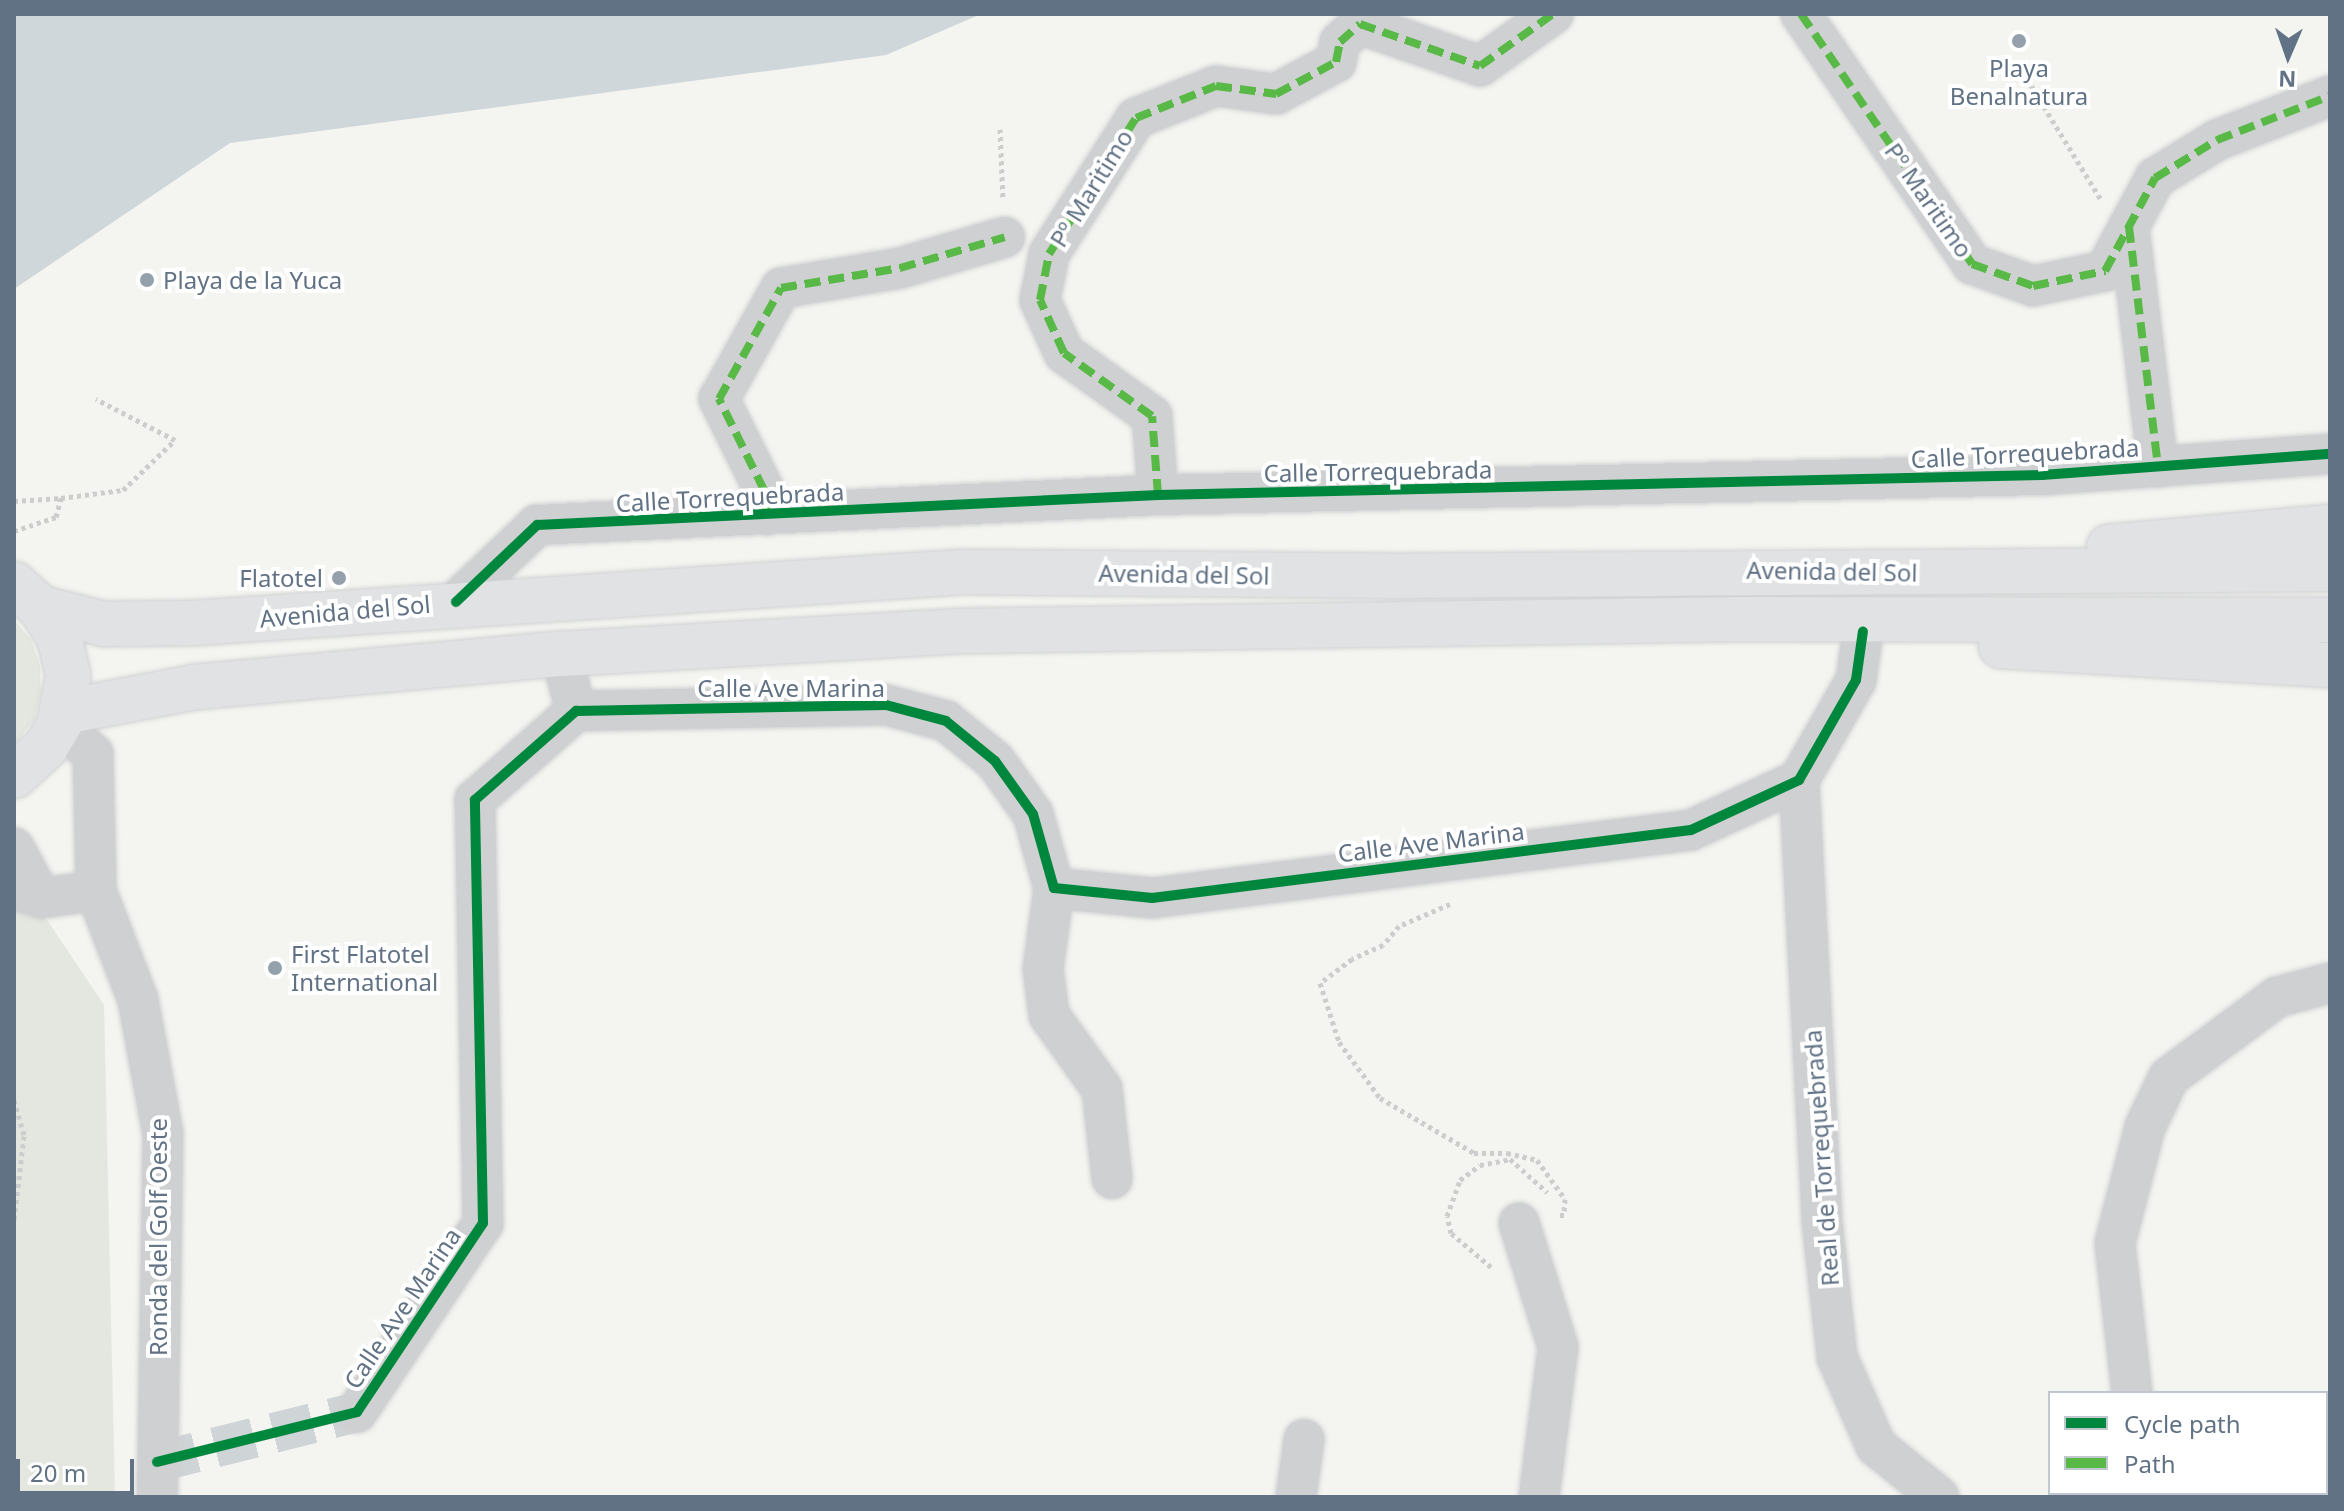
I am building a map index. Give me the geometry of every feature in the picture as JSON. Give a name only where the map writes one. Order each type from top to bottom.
[{"type":"main road","points":[[1895,573],[2168,540],[2330,527]]},
{"type":"main road","name":"Avenida del Sol","points":[[28,596],[104,624],[193,623],[456,602],[962,572],[1895,573],[2330,569]]},
{"type":"main road","points":[[14,776],[46,747],[61,718],[68,676],[60,640],[28,596]]},
{"type":"main road","name":"Avenida del Sol","points":[[61,718],[195,687],[561,654],[960,631],[1740,619],[2330,620]]},
{"type":"main road","points":[[1740,619],[2029,649],[2330,665]]},
{"type":"street","name":"Pº Maritimo","points":[[1158,495],[1152,416],[1064,353],[1040,300],[1049,254],[1136,118],[1216,86],[1276,94],[1336,62],[1340,42],[1360,24],[1480,66],[1553,14]]},
{"type":"street","name":"Pº Maritimo","points":[[1801,14],[1972,264],[2033,286],[2105,271],[2155,178],[2217,140],[2330,96]]},
{"type":"street","points":[[2129,227],[2158,467]]},
{"type":"street","points":[[767,515],[764,490],[719,399],[781,288],[900,268],[1005,237]]},
{"type":"street","name":"Calle Torrequebrada","points":[[456,602],[537,525],[1158,495],[1641,486],[2158,467],[2330,454]]},
{"type":"street","points":[[1799,780],[1856,680],[1863,631]]},
{"type":"street","points":[[561,654],[576,711]]},
{"type":"street","name":"Calle Ave Marina","points":[[357,1412],[483,1223],[475,800],[576,711],[886,705],[946,721],[995,761],[1033,814],[1054,888],[1043,969],[1049,1015],[1102,1089],[1112,1178]]},
{"type":"street","name":"Ronda del Golf Oeste","points":[[61,718],[93,754],[96,891],[138,1000],[163,1133],[157,1497]]},
{"type":"street","name":"Calle Ave Marina","points":[[1054,888],[1152,898],[1691,830],[1799,780]]},
{"type":"street","name":"Real de Torrequebrada","points":[[1799,780],[1822,1221],[1837,1357],[1876,1446],[1939,1497]]},
{"type":"street","points":[[14,848],[28,893],[96,891]]},
{"type":"street","points":[[2132,1391],[2115,1243],[2145,1127],[2169,1077],[2214,1039],[2277,997],[2330,983]]},
{"type":"street","points":[[1534,1219],[1558,1347],[1539,1497]]},
{"type":"street","points":[[1296,1497],[1304,1440]]},
{"type":"path","points":[[2027,79],[2101,199],[2129,227]]},
{"type":"path","points":[[1000,129],[1005,237]]},
{"type":"path","points":[[14,501],[123,490],[175,440],[96,399]]},
{"type":"path","points":[[14,531],[56,517],[61,498]]},
{"type":"path","points":[[1461,901],[1399,926],[1383,945],[1341,965],[1320,983],[1339,1042],[1380,1098],[1474,1153],[1507,1153],[1537,1160],[1565,1199],[1564,1215],[1534,1219]]},
{"type":"path","points":[[14,1100],[24,1136],[14,1220]]},
{"type":"shaded area","points":[[14,14],[981,14],[886,55],[230,143],[14,289]]},
{"type":"shaded area","points":[[14,620],[31,640],[40,666],[41,692],[35,718],[14,746]]},
{"type":"shaded area","points":[[14,902],[41,911],[104,1005],[115,1497],[14,1497]]},
{"type":"tunnel","points":[[157,1462],[357,1412]]},
{"type":"marked path","points":[[1158,495],[1152,416],[1064,353],[1040,300],[1049,254],[1136,118],[1216,86],[1276,94],[1336,62],[1340,42],[1360,24],[1480,66],[1553,14]]},
{"type":"marked path","points":[[1801,14],[1972,264],[2033,286],[2105,271],[2155,178],[2217,140],[2330,96]]},
{"type":"marked path","points":[[2129,227],[2158,467]]},
{"type":"marked path","points":[[767,515],[764,490],[719,399],[781,288],[900,268],[1005,237]]},
{"type":"cycle path","points":[[456,602],[537,525],[1158,495],[2042,475],[2330,454]]},
{"type":"cycle path","points":[[157,1462],[357,1412],[483,1223],[475,800],[576,711],[886,705],[946,721],[995,761],[1033,814],[1054,888],[1152,898],[1691,830],[1799,780],[1856,680],[1863,631]]},
{"type":"place","name":"Playa Benalnatura","points":[[2019,41]]},
{"type":"place","name":"Playa de la Yuca","points":[[147,280]]},
{"type":"place","name":"Flatotel","points":[[339,578]]},
{"type":"place","name":"First Flatotel International","points":[[275,968]]}]
